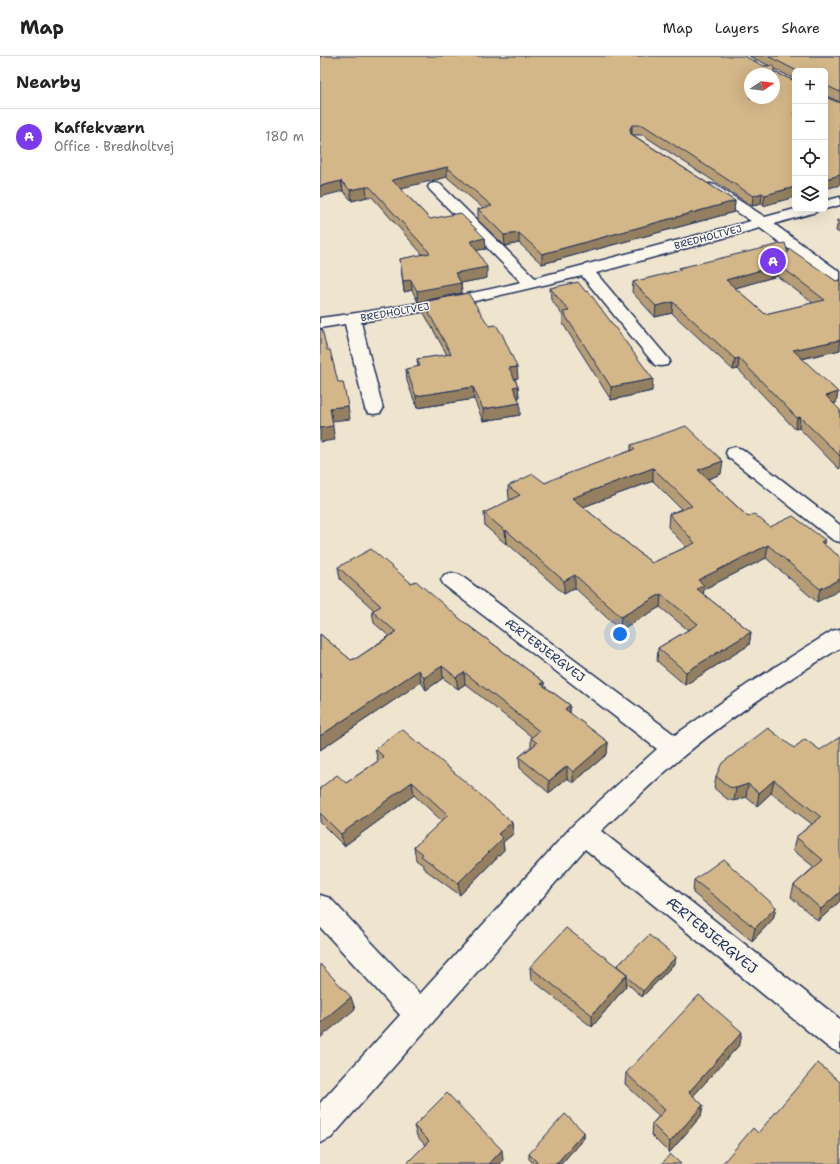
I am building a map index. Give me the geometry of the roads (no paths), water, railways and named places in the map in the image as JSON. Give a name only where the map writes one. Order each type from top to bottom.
[{"type":"street","name":"BREDHOLTVEJ","points":[[701,182],[762,222],[840,279]]},
{"type":"street","points":[[435,187],[532,284]]},
{"type":"street","points":[[828,204],[840,201]]},
{"type":"street","name":"BREDHOLTVEJ","points":[[320,323],[448,303],[532,284],[800,212]]},
{"type":"street","points":[[585,270],[661,361]]},
{"type":"street","name":"BREDHOLTVEJ","points":[[352,319],[374,409]]},
{"type":"street","points":[[735,454],[840,535]]},
{"type":"street","name":"ÆRTEBJERGVEJ","points":[[452,580],[675,749]]},
{"type":"street","points":[[320,1127],[583,832],[675,749],[785,670],[840,637]]},
{"type":"street","name":"ÆRTEBJERGVEJ","points":[[583,832],[840,1038]]},
{"type":"street","points":[[320,907],[420,1015]]},
{"type":"place","name":"Kaffekværn","points":[[773,261]]}]
